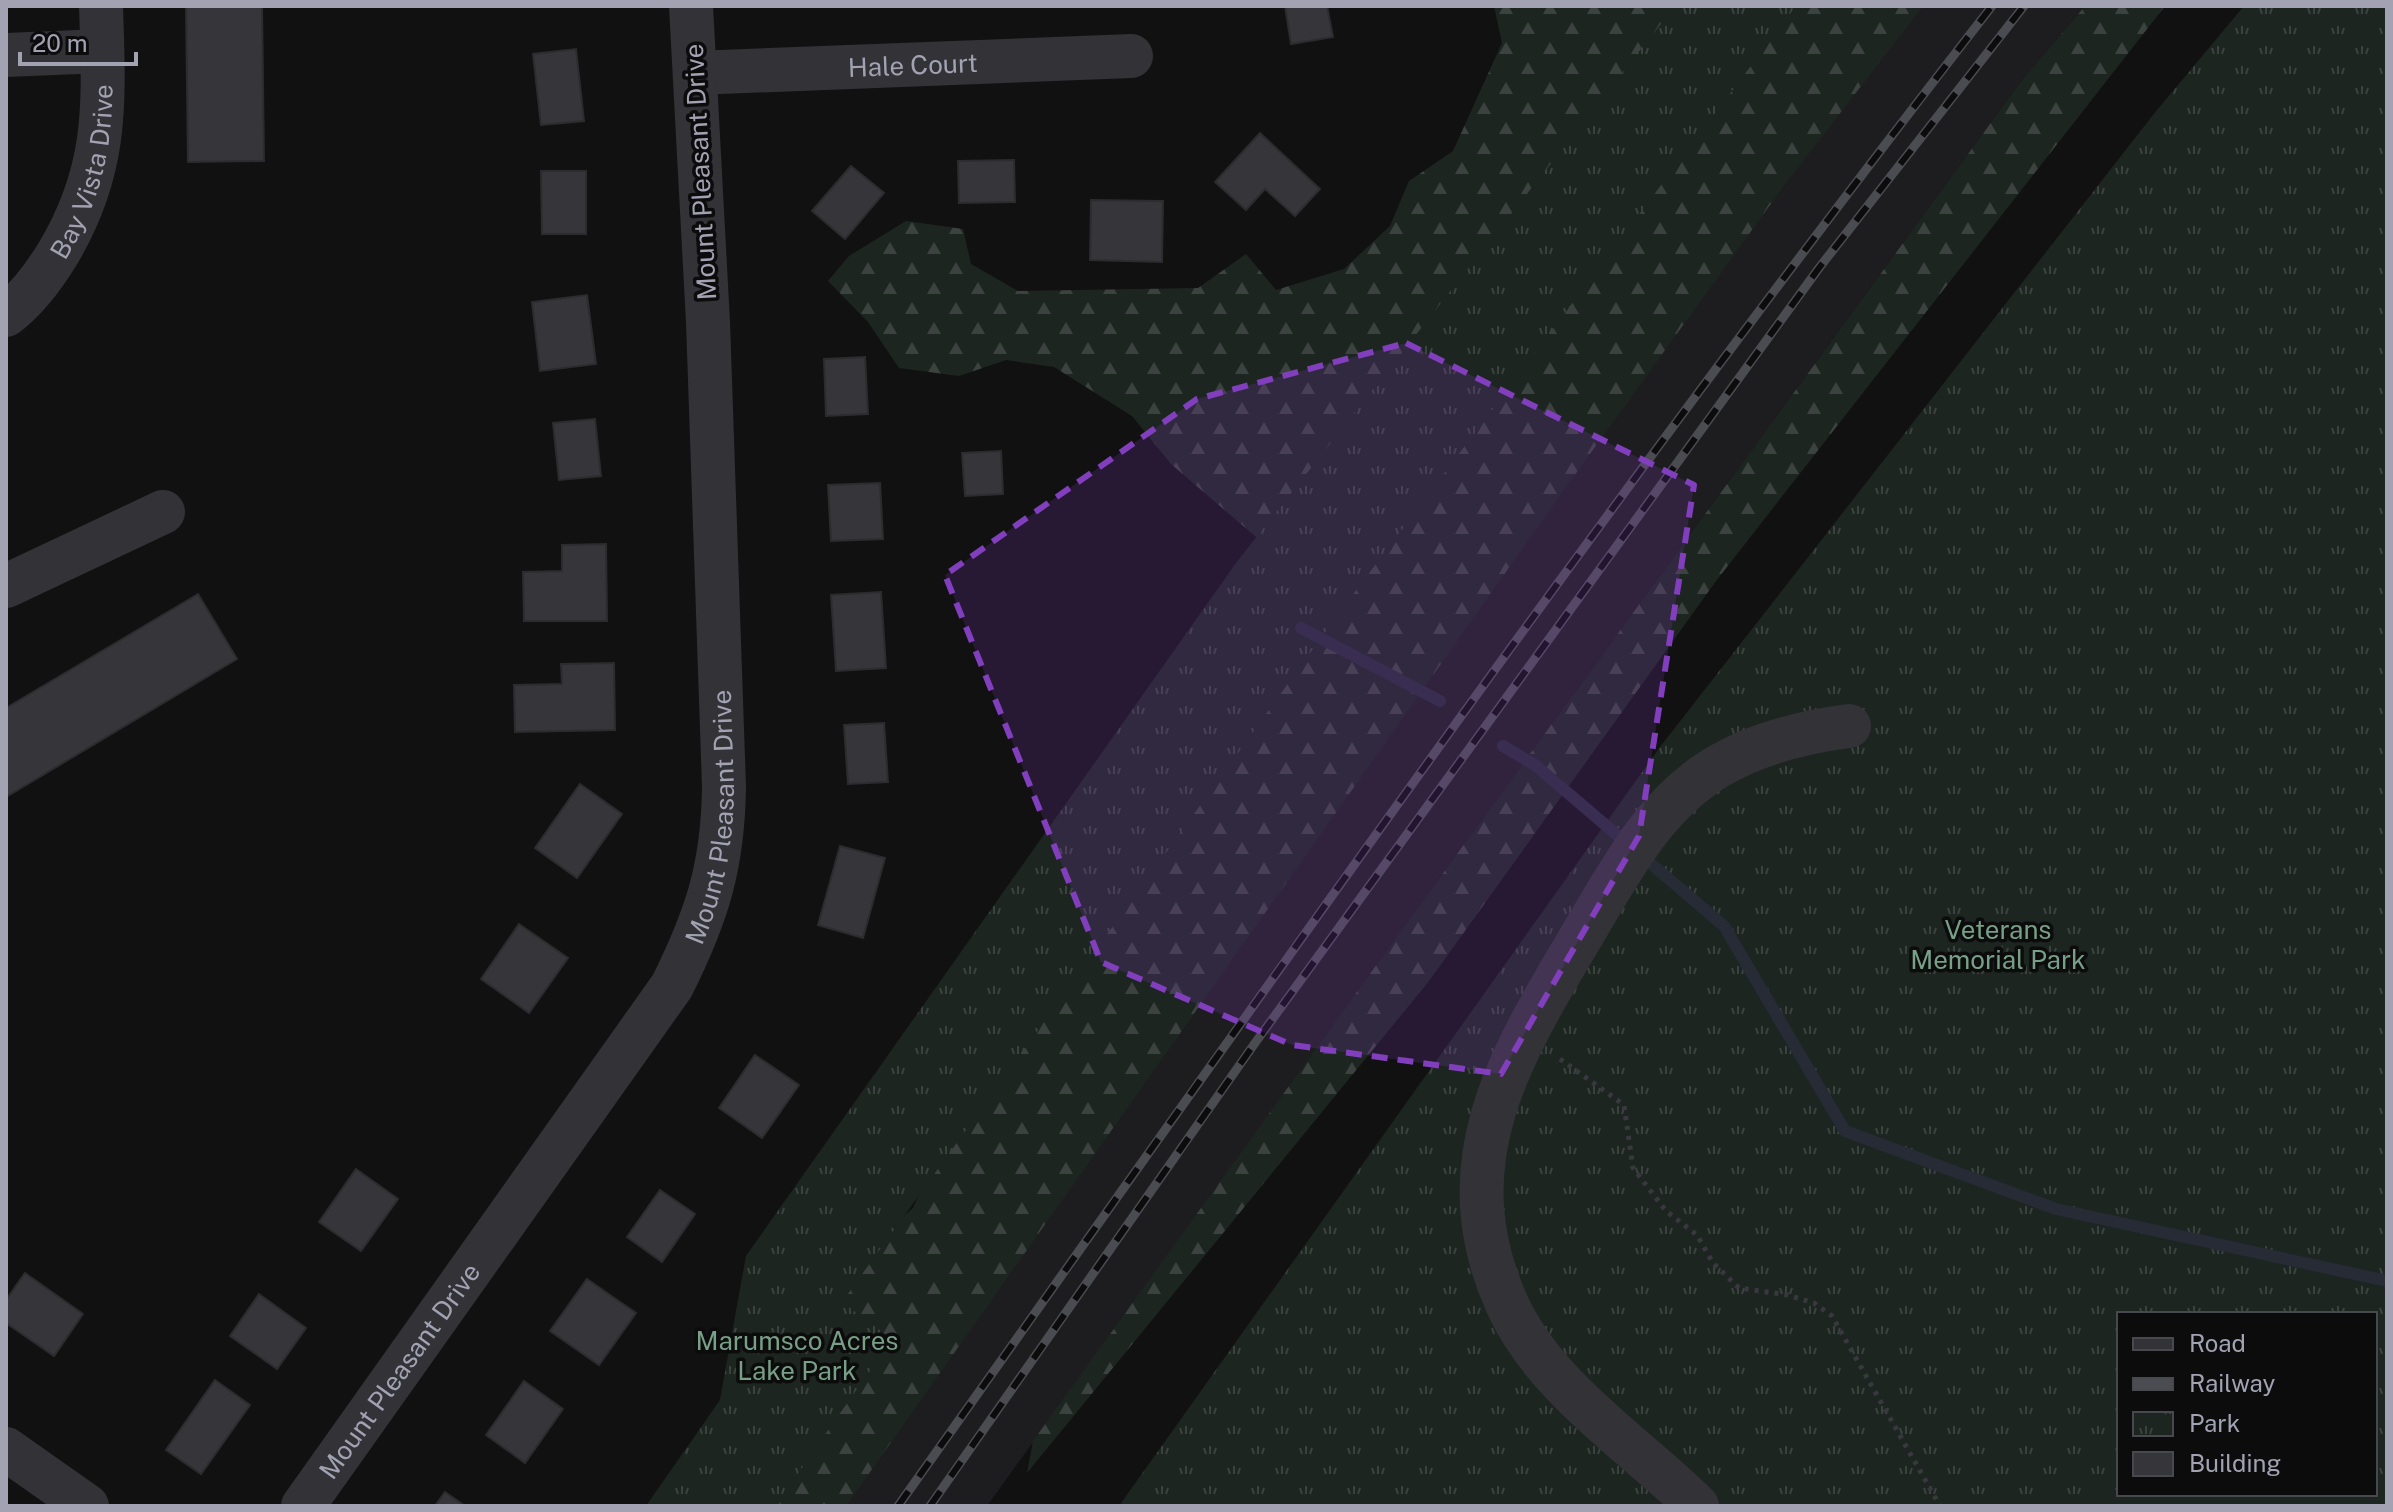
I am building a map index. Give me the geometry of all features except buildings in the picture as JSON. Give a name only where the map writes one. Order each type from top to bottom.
[{"type":"street","name":"Bay Vista Drive","points":[[6,315],[47,271],[74,227],[93,178],[102,127],[101,6]]},
{"type":"street","name":"Mount Pleasant Drive","points":[[303,1506],[672,986],[698,934],[715,879],[724,822],[724,787],[708,322],[691,6]]},
{"type":"street","points":[[6,55],[102,51]]},
{"type":"street","name":"Hale Court","points":[[695,73],[1131,56]]},
{"type":"street","points":[[6,586],[163,512]]},
{"type":"street","points":[[1697,1506],[1569,1389],[1528,1340],[1507,1304],[1491,1255],[1484,1215],[1483,1164],[1491,1115],[1504,1076],[1526,1029],[1634,849],[1676,799],[1716,768],[1761,745],[1809,731],[1849,726]]},
{"type":"street","points":[[6,1449],[87,1506]]},
{"type":"path","points":[[1526,1029],[1570,1068],[1624,1105],[1633,1168],[1666,1211],[1697,1235],[1713,1263],[1739,1288],[1801,1299],[1814,1303],[1832,1316],[1940,1506]]},
{"type":"highlighted area","points":[[1406,343],[1694,485],[1639,836],[1501,1074],[1292,1045],[1101,962],[945,575],[1197,399]]},
{"type":"shaded area","points":[[1875,6],[2085,6],[2022,80],[1408,921],[987,1506],[784,1506]]},
{"type":"green space","points":[[1494,6],[1923,6],[1783,187],[1561,494],[846,1506],[698,1506],[854,1260],[913,1208],[960,1100],[1327,598],[1171,464],[1132,416],[1054,367],[1006,360],[959,376],[899,368],[868,322],[828,281],[849,256],[906,221],[963,229],[971,264],[1018,291],[1198,288],[1246,254],[1276,290],[1344,269],[1390,226],[1409,181],[1453,151],[1502,43]]},
{"type":"green space","name":"Marumsco Acres Lake Park","points":[[1675,6],[1796,6],[1336,617],[842,1302],[892,1339],[775,1506],[646,1506],[720,1400],[746,1256],[1236,563]]},
{"type":"green space","points":[[2085,6],[2165,6],[1716,581],[1429,981],[1027,1473],[1033,1441],[1408,921],[2022,80]]},
{"type":"green space","name":"Veterans Memorial Park","points":[[2244,6],[2387,6],[2387,1506],[1119,1506],[1660,747],[2153,115]]},
{"type":"waterway","points":[[1301,628],[1440,701]]},
{"type":"waterway","points":[[1503,746],[1535,765],[1724,926],[1845,1131],[2056,1209],[2387,1281]]},
{"type":"railway","points":[[898,1506],[1573,562],[1992,6]]},
{"type":"railway","points":[[930,1506],[1255,1043],[1819,268],[2024,6]]}]
